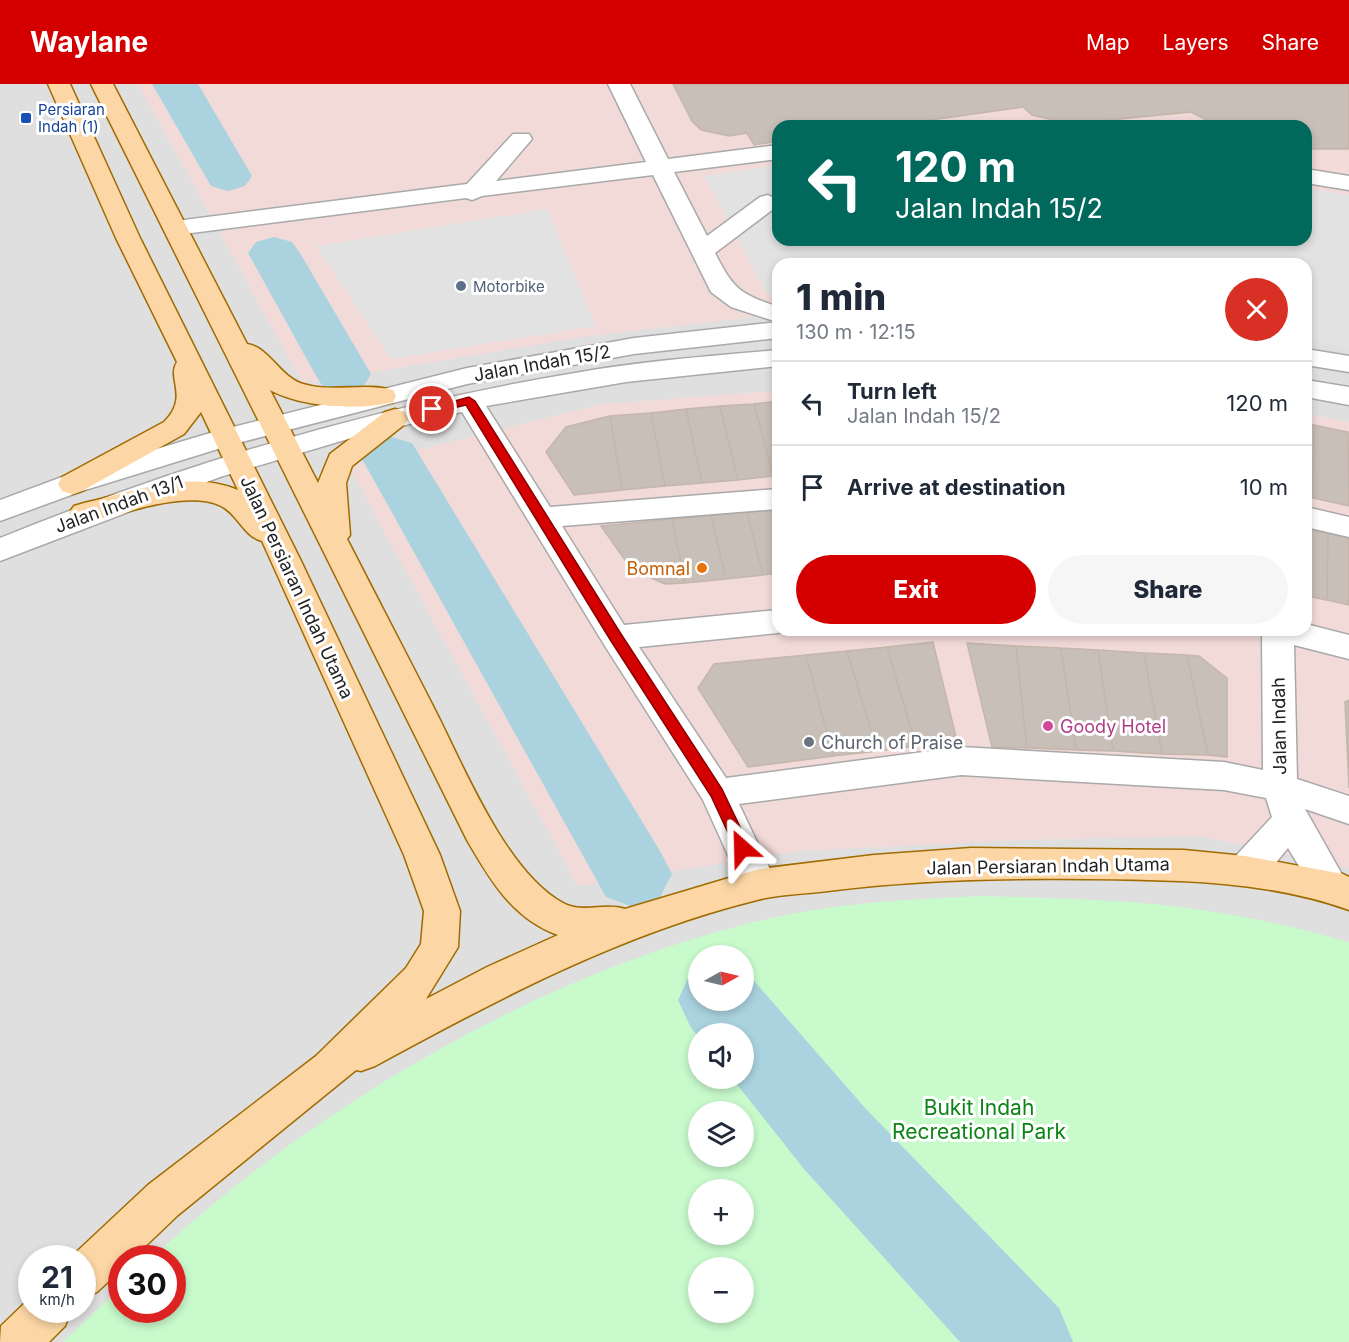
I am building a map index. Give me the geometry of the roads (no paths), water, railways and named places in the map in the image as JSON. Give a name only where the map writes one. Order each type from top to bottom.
[{"type":"main road","name":"Jalan Persiaran Indah Utama","points":[[59,84],[128,238],[184,348],[286,561],[422,855],[442,911],[439,947],[419,980],[330,1069],[164,1200],[96,1264]]},
{"type":"main road","name":"Jalan Persiaran Indah Utama","points":[[102,84],[479,830],[505,873],[527,897],[552,915],[583,925],[642,919]]},
{"type":"main road","points":[[228,332],[279,384],[291,389],[389,407]]},
{"type":"main road","points":[[72,484],[174,428],[183,419],[190,410],[192,398],[184,348]]},
{"type":"main road","points":[[336,547],[334,473],[340,461],[389,407]]},
{"type":"main road","points":[[84,513],[190,490],[209,491],[235,501],[286,561]]},
{"type":"main road","name":"Jalan Persiaran Indah Utama","points":[[330,1069],[500,979],[588,939],[642,919],[759,884],[874,870],[971,863],[1184,865],[1245,871],[1340,889]]},
{"type":"main road","points":[[17,1342],[36,1323]]},
{"type":"street","points":[[619,84],[720,287],[740,302],[772,313]]},
{"type":"street","points":[[472,193],[520,139]]},
{"type":"street","points":[[176,228],[472,193],[772,153]]},
{"type":"street","points":[[1312,177],[1349,183]]},
{"type":"street","points":[[701,252],[768,202]]},
{"type":"street","name":"Jalan Indah 15/2","points":[[233,450],[551,359],[634,346],[772,331]]},
{"type":"street","points":[[1312,358],[1349,364]]},
{"type":"street","name":"Jalan Indah 15/2","points":[[389,407],[469,401],[588,379],[772,359]]},
{"type":"street","points":[[1312,389],[1349,396]]},
{"type":"street","points":[[469,401],[616,638],[717,793],[759,884]]},
{"type":"street","name":"Jalan Indah 13/1","points":[[0,511],[72,484],[233,450]]},
{"type":"street","name":"Jalan Indah 13/1","points":[[0,549],[233,450]]},
{"type":"street","points":[[542,518],[772,499]]},
{"type":"street","points":[[1312,518],[1349,527]]},
{"type":"street","points":[[616,638],[772,622]]},
{"type":"street","name":"Jalan Indah","points":[[1278,636],[1280,787],[1291,821],[1340,889]]},
{"type":"street","points":[[1306,636],[1349,647]]},
{"type":"street","points":[[717,793],[961,761],[1224,776],[1280,787],[1349,810]]},
{"type":"street","points":[[1245,871],[1291,821]]},
{"type":"waterway","points":[[175,84],[228,176]]},
{"type":"waterway","points":[[274,253],[343,374]]},
{"type":"waterway","points":[[391,457],[633,874]]},
{"type":"waterway","points":[[728,1011],[835,1139],[1025,1342]]},
{"type":"place","name":"Persiaran Indah (1)","points":[[26,118]]},
{"type":"place","name":"Motorbike","points":[[461,286]]},
{"type":"place","name":"Bomnal","points":[[702,568]]},
{"type":"place","name":"Goody Hotel","points":[[1048,726]]},
{"type":"place","name":"Church of Praise","points":[[809,742]]},
{"type":"park label","name":"Bukit Indah Recreational Park","points":[[979,1119]]}]
